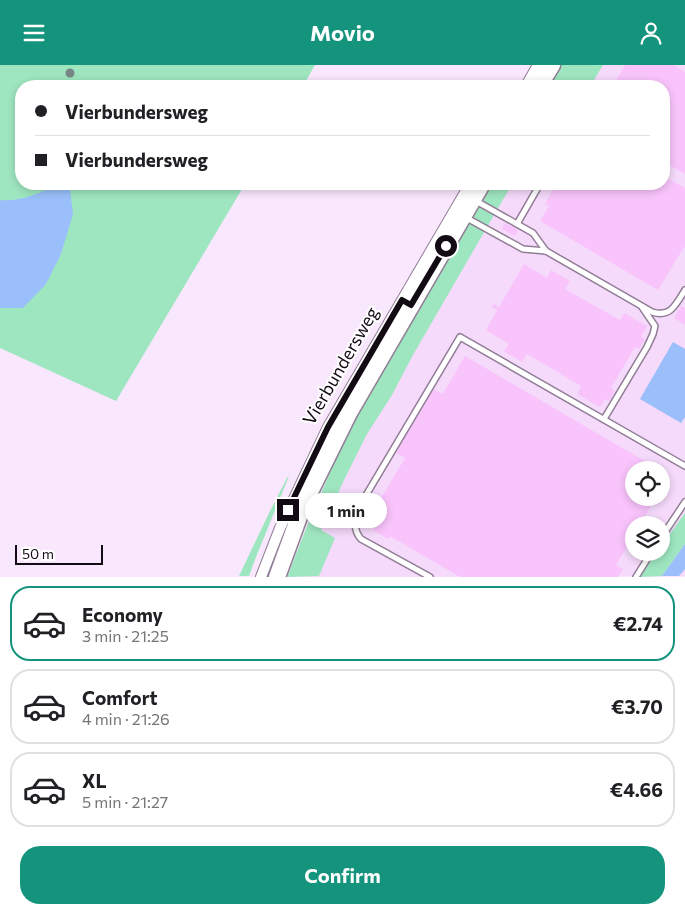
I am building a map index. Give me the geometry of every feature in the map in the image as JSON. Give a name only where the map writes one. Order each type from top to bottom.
[{"type":"main road","points":[[543,80],[552,65]]},
{"type":"main road","name":"Vierbundersweg","points":[[277,577],[303,506],[349,413],[407,303],[463,216],[472,192]]},
{"type":"street","points":[[529,80],[538,65]]},
{"type":"street","name":"Vierbundersweg","points":[[260,577],[280,528],[328,427],[407,303],[472,192]]},
{"type":"lane","points":[[517,224],[537,190]]},
{"type":"lane","points":[[472,192],[533,233],[546,251],[652,312],[659,314],[668,312],[676,305],[685,290]]},
{"type":"lane","points":[[463,216],[523,249],[546,251]]},
{"type":"lane","points":[[604,419],[653,334],[655,326],[642,306]]},
{"type":"lane","points":[[430,577],[362,539],[355,529],[355,521],[362,502],[460,337],[685,466]]},
{"type":"lane","points":[[670,524],[685,502]]},
{"type":"lane","points":[[636,577],[646,561]]},
{"type":"shaded area","points":[[578,65],[685,65],[685,576],[307,577],[320,529],[362,434],[505,190],[670,190],[670,80],[569,80]]},
{"type":"green space","points":[[0,65],[315,65],[306,80],[15,80],[15,190],[241,190],[116,401],[0,348]]},
{"type":"green space","points":[[561,65],[603,65],[594,80],[552,80]]},
{"type":"green space","points":[[486,190],[509,190],[413,355],[392,395],[367,434],[344,480],[321,530],[335,538],[319,576],[287,577],[307,526],[363,399]]},
{"type":"green space","points":[[289,476],[249,576],[239,576],[270,511]]},
{"type":"green space","points":[[685,513],[685,544],[662,576],[639,577],[650,561],[670,561],[670,534]]},
{"type":"water","points":[[45,190],[70,190],[73,214],[61,254],[46,284],[23,308],[0,308],[0,200],[21,199]]},
{"type":"water","points":[[673,342],[685,349],[685,417],[681,423],[640,399]]},
{"type":"water","points":[[685,544],[685,569],[679,576],[662,576]]},
{"type":"building","points":[[625,65],[674,65],[685,72],[685,174],[670,165],[670,80],[616,80]]},
{"type":"building","points":[[670,179],[685,188],[685,248],[658,290],[540,221],[549,206],[545,204],[553,190],[670,190]]},
{"type":"building","points":[[505,223],[518,230],[515,236],[502,229]]},
{"type":"building","points":[[524,264],[547,278],[551,270],[570,281],[565,289],[620,320],[624,313],[647,326],[641,337],[645,339],[639,349],[635,347],[611,388],[615,391],[609,401],[605,399],[600,407],[577,394],[581,386],[527,354],[522,362],[504,351],[509,344],[486,330],[497,310],[492,307],[494,304],[499,307]]},
{"type":"building","points":[[681,306],[685,308],[685,325],[674,318]]},
{"type":"building","points":[[465,356],[645,461],[625,461],[625,506],[651,506],[645,516],[625,516],[625,550],[616,565],[623,569],[618,577],[460,577],[390,536],[388,539],[373,530],[375,527],[367,522],[405,458],[396,453],[433,389],[443,394]]},
{"type":"route","points":[[288,510],[328,427],[402,300],[411,305],[446,246]]}]
